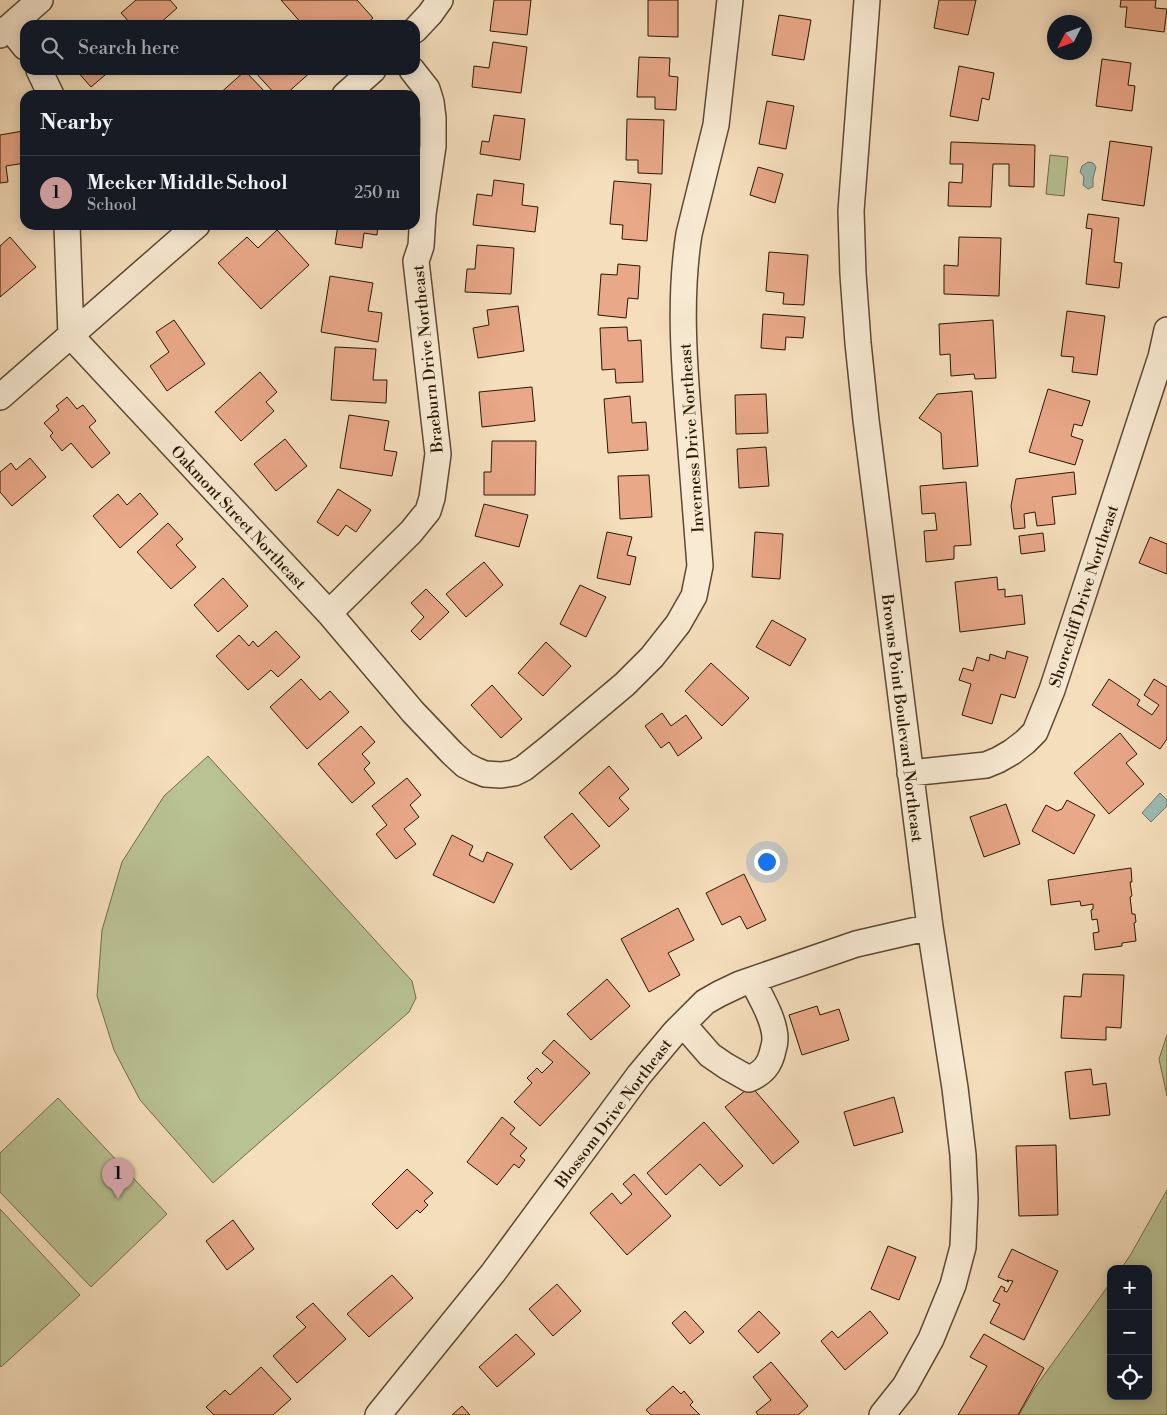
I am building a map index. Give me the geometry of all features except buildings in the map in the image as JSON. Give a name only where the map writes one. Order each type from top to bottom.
[{"type":"street","points":[[20,43],[5,31],[40,0]]},
{"type":"street","points":[[420,25],[440,0]]},
{"type":"street","name":"Inverness Drive Northeast","points":[[485,774],[514,773],[524,768],[625,684],[670,636],[694,596],[700,566],[685,375],[683,317],[686,251],[688,234],[716,125],[730,0]]},
{"type":"street","name":"Browns Point Boulevard Northeast","points":[[867,0],[851,211],[858,343],[930,927],[955,1088],[963,1155],[965,1199],[963,1247],[953,1285],[931,1339],[905,1386],[882,1415]]},
{"type":"street","points":[[42,75],[49,90]]},
{"type":"street","points":[[351,90],[367,75]]},
{"type":"street","name":"Braeburn Drive Northeast","points":[[329,613],[411,532],[428,511],[436,477],[438,454],[416,261],[420,246],[434,146],[433,118],[427,89],[416,75]]},
{"type":"street","points":[[67,230],[71,336]]},
{"type":"street","points":[[0,397],[191,230]]},
{"type":"street","name":"Shorecliff Drive Northeast","points":[[910,773],[986,765],[1012,752],[1035,732],[1052,690],[1161,357],[1167,330]]},
{"type":"street","name":"Oakmont Street Northeast","points":[[71,336],[329,613],[413,712],[465,765],[485,774]]},
{"type":"street","name":"Blossom Drive Northeast","points":[[378,1415],[493,1273],[639,1075],[683,1024],[705,1002],[752,980],[856,944],[930,927]]},
{"type":"street","points":[[683,1024],[710,1055],[726,1066],[749,1079],[758,1075],[770,1061],[775,1039],[773,1025],[752,980]]},
{"type":"green space","points":[[1050,155],[1068,157],[1064,196],[1046,194]]},
{"type":"green space","points":[[208,756],[412,981],[416,998],[409,1012],[213,1183],[140,1100],[114,1050],[97,996],[102,930],[122,862],[164,796]]},
{"type":"green space","points":[[1167,1035],[1167,1096],[1159,1059]]},
{"type":"green space","points":[[58,1098],[167,1214],[91,1287],[0,1192],[0,1153]]},
{"type":"green space","points":[[1167,1190],[1167,1415],[1019,1415],[1034,1389],[1107,1288],[1107,1400],[1152,1400],[1152,1265],[1124,1265]]},
{"type":"green space","points":[[0,1209],[80,1295],[1,1367],[0,1365]]},
{"type":"water","points":[[1088,162],[1093,163],[1096,167],[1093,187],[1088,189],[1083,185],[1084,177],[1080,172],[1082,166]]},
{"type":"water","points":[[1160,793],[1167,800],[1167,806],[1151,822],[1142,813]]},
{"type":"place","name":"Meeker Middle School","points":[[118,1199]]}]
